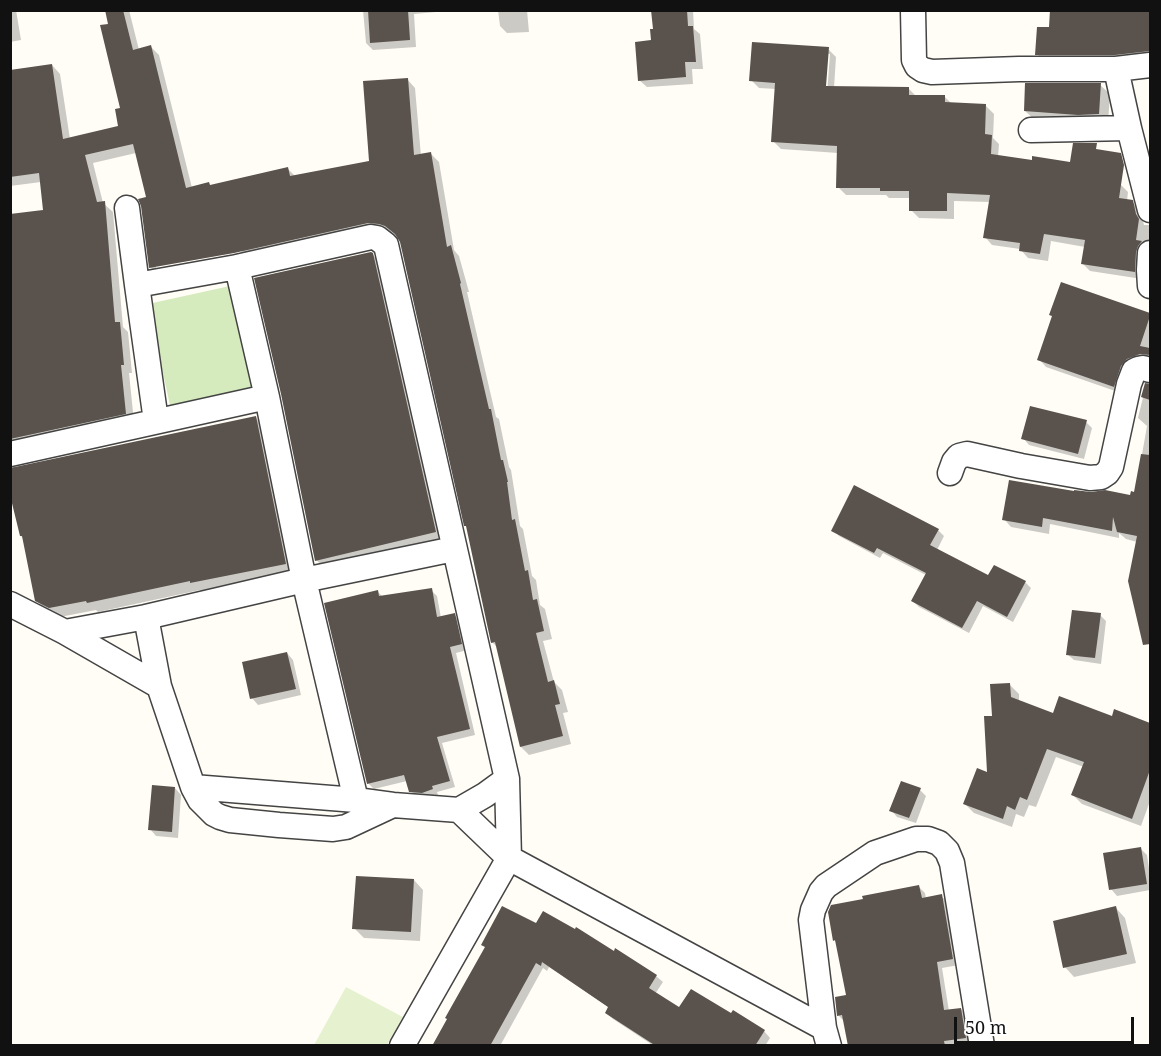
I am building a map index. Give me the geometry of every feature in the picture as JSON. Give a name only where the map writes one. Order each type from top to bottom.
[{"type":"street","points":[[913,10],[914,60],[923,70],[932,72],[1116,69],[1150,65]]},
{"type":"street","points":[[1116,69],[1150,210]]},
{"type":"street","points":[[1030,130],[1129,128]]},
{"type":"street","points":[[127,208],[156,421]]},
{"type":"street","points":[[137,285],[237,267],[371,237],[377,238],[386,245],[507,779],[509,858],[402,1046]]},
{"type":"street","points":[[1150,253],[1150,286]]},
{"type":"street","points":[[237,267],[267,397],[304,580],[356,800]]},
{"type":"street","points":[[950,473],[959,456],[967,454],[1090,478],[1101,477],[1111,467],[1129,384],[1134,371],[1143,368],[1150,370]]},
{"type":"street","points":[[10,454],[267,397]]},
{"type":"street","points":[[65,632],[146,617],[304,580],[454,549]]},
{"type":"street","points":[[10,604],[65,632],[159,686]]},
{"type":"street","points":[[146,617],[159,686],[193,787],[200,801],[214,813],[230,820],[333,829],[346,827],[393,805]]},
{"type":"street","points":[[193,787],[459,810],[507,779]]},
{"type":"street","points":[[459,810],[509,858],[827,1037]]},
{"type":"street","points":[[827,1037],[811,920],[821,892],[826,886],[875,853],[916,839],[928,839],[939,843],[947,851],[952,863],[982,1046]]},
{"type":"green space","points":[[230,286],[254,392],[171,410],[148,304]]},
{"type":"green space","points":[[346,987],[403,1017],[387,1045],[314,1045]]},
{"type":"building","points":[[105,10],[123,10],[133,50],[151,45],[186,188],[209,182],[210,185],[288,167],[290,176],[369,161],[363,81],[408,78],[414,155],[431,152],[447,247],[451,245],[461,283],[508,482],[512,520],[515,519],[525,571],[528,570],[533,600],[537,599],[544,631],[536,633],[548,682],[554,680],[560,704],[555,705],[563,736],[520,747],[495,642],[491,643],[400,242],[395,234],[385,226],[368,223],[234,253],[149,268],[141,206],[138,199],[146,197],[133,144],[85,155],[97,202],[105,201],[115,322],[120,322],[124,365],[121,365],[126,414],[10,439],[10,214],[43,210],[39,173],[10,177],[10,70],[52,64],[63,139],[118,126],[115,109],[120,108],[100,25],[108,24]]},
{"type":"building","points":[[368,10],[408,10],[410,40],[370,43]]},
{"type":"building","points":[[651,10],[687,10],[688,26],[693,26],[696,62],[685,62],[686,77],[638,81],[635,42],[651,40],[650,29],[653,29]]},
{"type":"building","points":[[1050,10],[1150,10],[1150,51],[1115,55],[1035,55],[1037,27],[1049,27]]},
{"type":"building","points":[[752,42],[829,47],[826,86],[909,87],[909,95],[945,95],[945,102],[986,104],[985,134],[992,135],[991,154],[1032,160],[1032,156],[1070,162],[1073,143],[1097,143],[1096,149],[1121,153],[1124,165],[1119,198],[1133,200],[1139,219],[1136,240],[1142,241],[1136,252],[1135,272],[1081,264],[1085,240],[1044,234],[1040,254],[1019,251],[1020,243],[983,238],[990,195],[947,193],[947,211],[909,211],[909,191],[880,191],[880,188],[836,188],[837,146],[771,142],[775,83],[749,81]]},
{"type":"building","points":[[1025,83],[1101,83],[1099,114],[1078,115],[1024,111]]},
{"type":"building","points":[[371,252],[436,532],[315,561],[281,394],[254,278]]},
{"type":"building","points":[[1061,282],[1150,313],[1140,346],[1150,348],[1150,355],[1140,354],[1127,359],[1121,366],[1114,387],[1037,360]]},
{"type":"building","points":[[1145,383],[1150,384],[1150,400],[1141,397]]},
{"type":"building","points":[[1030,406],[1087,420],[1078,454],[1021,439]]},
{"type":"building","points":[[256,416],[286,564],[87,603],[86,601],[49,608],[35,601],[22,536],[20,536],[10,495],[10,468]]},
{"type":"building","points":[[1141,454],[1150,455],[1150,644],[1143,645],[1128,581],[1137,536],[1117,532],[1113,517],[1112,531],[1043,518],[1042,527],[1002,520],[1009,480],[1074,491],[1105,490],[1130,495],[1131,491],[1134,492]]},
{"type":"building","points":[[854,485],[939,529],[930,545],[988,575],[994,565],[1026,581],[1007,617],[977,601],[962,628],[911,601],[926,573],[877,548],[874,553],[831,531]]},
{"type":"building","points":[[432,588],[437,617],[455,613],[462,644],[450,647],[470,729],[437,737],[450,781],[432,786],[433,789],[422,793],[409,792],[404,775],[367,784],[324,603],[378,590],[379,596]]},
{"type":"building","points":[[1072,610],[1101,613],[1095,658],[1066,655]]},
{"type":"building","points":[[287,652],[296,689],[250,699],[242,662]]},
{"type":"building","points":[[1010,683],[1011,697],[1053,713],[1059,696],[1112,716],[1114,709],[1150,723],[1150,770],[1132,819],[1071,795],[1084,762],[1047,749],[1027,800],[1020,797],[1015,810],[1007,806],[1003,819],[963,804],[977,768],[987,772],[984,716],[992,716],[990,684]]},
{"type":"building","points":[[901,781],[921,788],[909,818],[889,811]]},
{"type":"building","points":[[152,785],[175,787],[172,832],[148,830]]},
{"type":"building","points":[[1141,847],[1147,884],[1109,890],[1103,853]]},
{"type":"building","points":[[356,876],[414,879],[411,932],[352,929]]},
{"type":"building","points":[[919,885],[922,898],[942,894],[953,959],[937,962],[944,1010],[961,1008],[966,1038],[944,1041],[945,1046],[848,1046],[842,1015],[837,1016],[835,997],[846,995],[828,912],[831,905],[863,899],[862,896]]},
{"type":"building","points":[[502,906],[536,923],[543,911],[575,929],[576,927],[614,951],[615,948],[657,975],[649,988],[679,1007],[691,989],[731,1013],[733,1010],[765,1030],[755,1046],[656,1046],[605,1013],[608,1007],[542,962],[541,966],[536,963],[490,1046],[432,1046],[485,947],[481,945]]},
{"type":"building","points":[[1116,906],[1127,954],[1063,968],[1053,921]]}]
